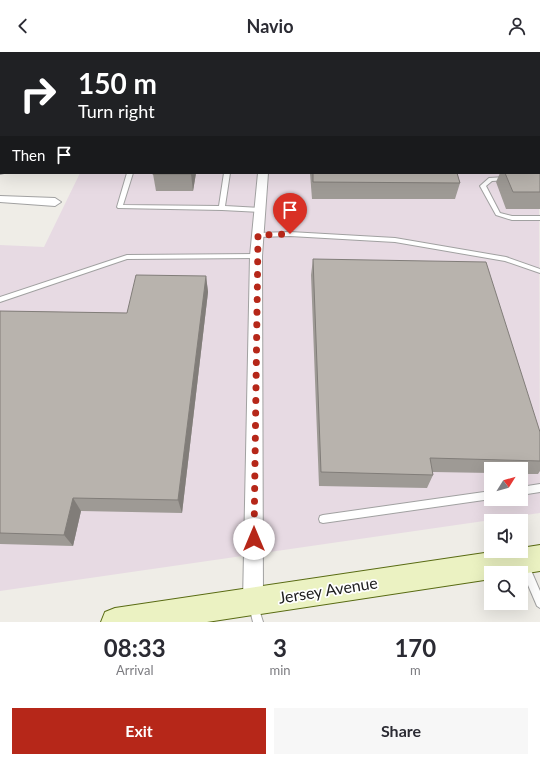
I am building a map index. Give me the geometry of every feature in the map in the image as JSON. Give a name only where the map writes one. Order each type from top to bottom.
[{"type":"main road","name":"Jersey Avenue","points":[[115,622],[255,612],[531,559]]},
{"type":"street","points":[[255,612],[256,256],[263,174]]},
{"type":"street","points":[[0,199],[55,202]]},
{"type":"lane","points":[[130,174],[120,207],[260,210]]},
{"type":"lane","points":[[222,208],[227,174]]},
{"type":"lane","points":[[512,180],[491,179],[483,186],[498,214],[512,218],[540,218]]},
{"type":"lane","points":[[258,235],[290,234],[395,240],[506,259],[540,271]]},
{"type":"lane","points":[[0,300],[127,257],[256,256]]},
{"type":"lane","points":[[528,490],[540,488]]},
{"type":"lane","points":[[323,519],[484,496]]},
{"type":"lane","points":[[531,559],[540,603]]},
{"type":"shaded area","points":[[80,174],[539,174],[540,513],[528,515],[484,514],[484,521],[0,591],[0,245],[44,247]]},
{"type":"building","points":[[313,174],[457,174],[460,183],[313,182]]},
{"type":"building","points":[[505,174],[540,174],[540,192],[513,192]]},
{"type":"building","points":[[313,259],[486,262],[540,432],[540,461],[430,458],[433,475],[321,472]]},
{"type":"building","points":[[136,275],[206,276],[178,500],[73,498],[64,535],[0,533],[0,311],[127,313]]},
{"type":"route","points":[[254,539],[256,256],[258,235],[290,234]]}]
